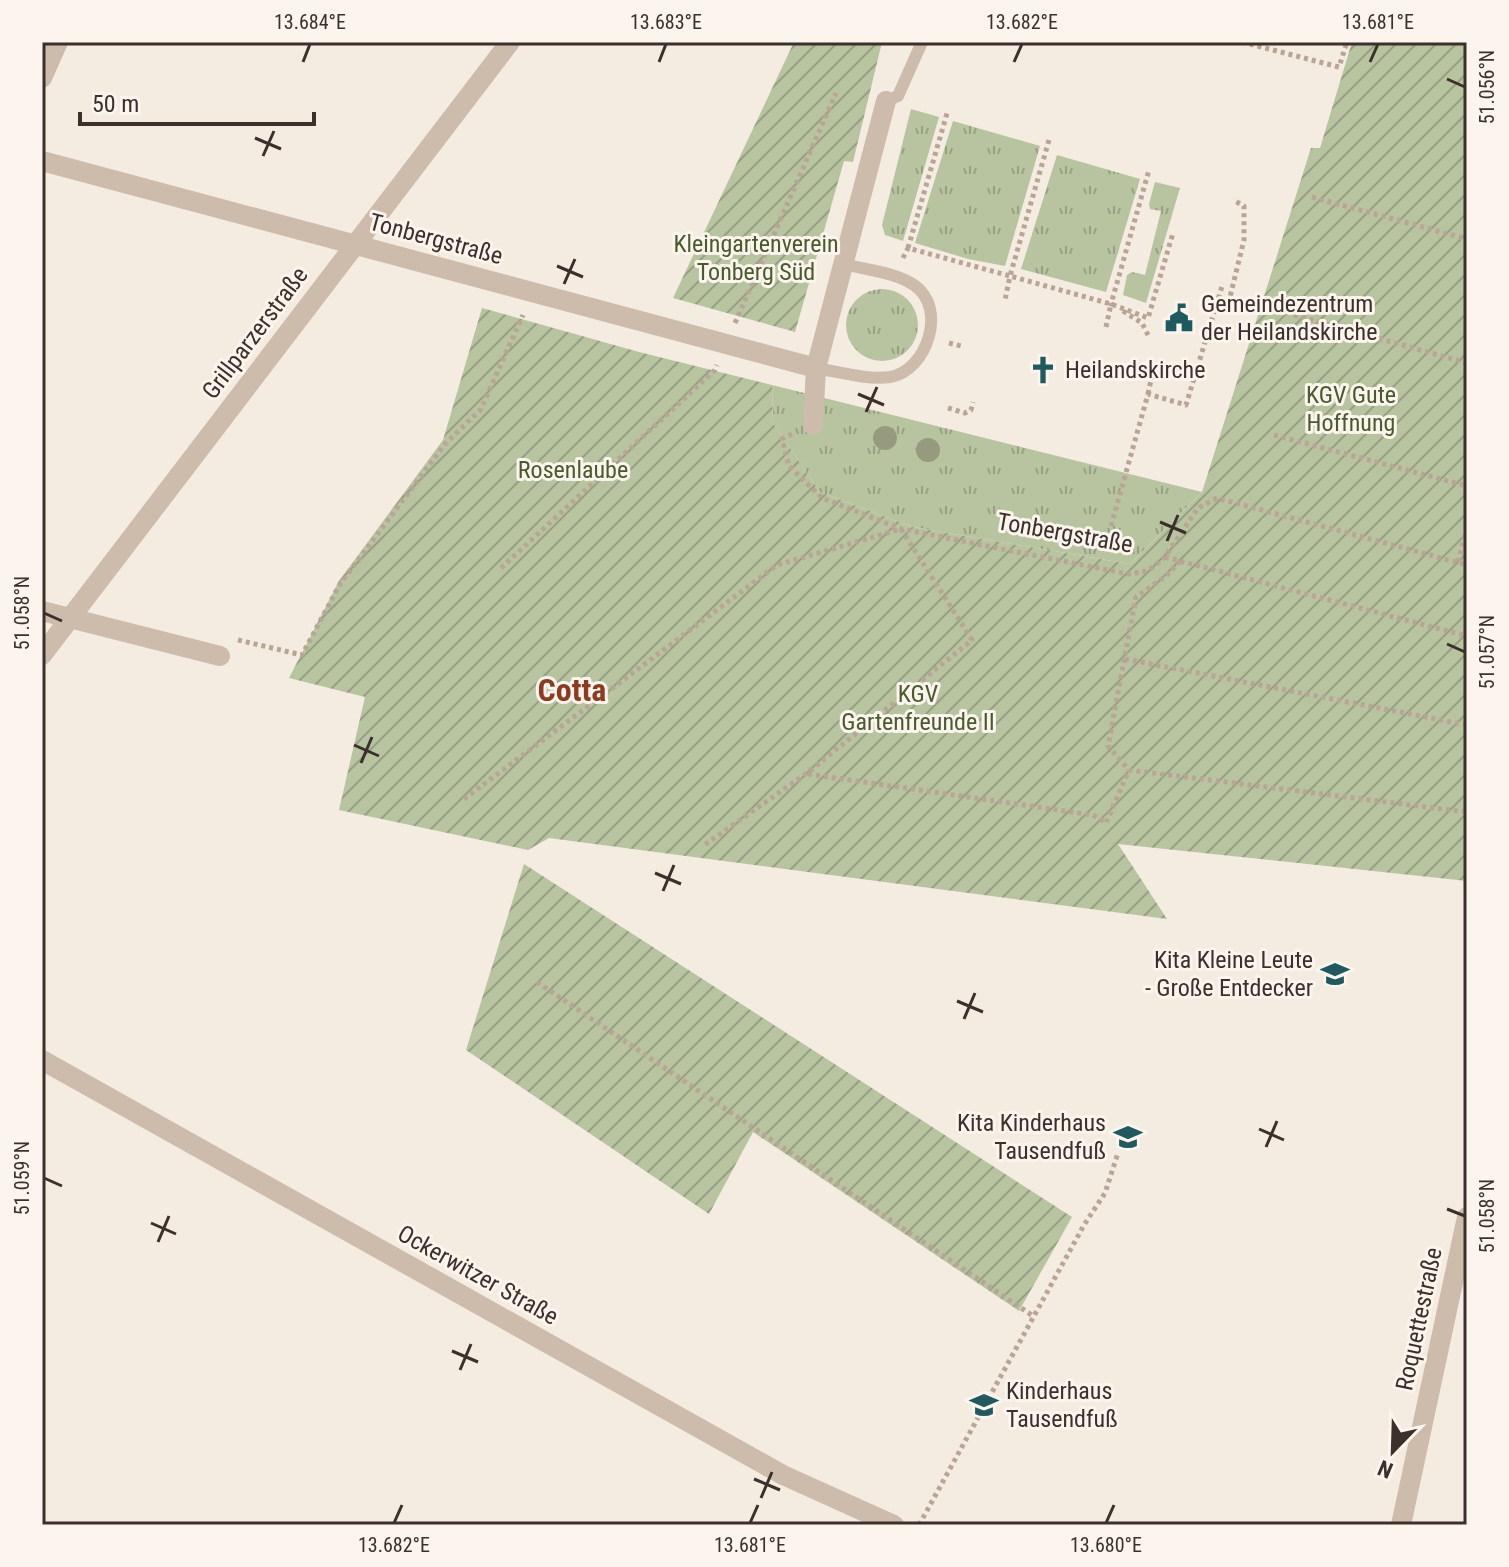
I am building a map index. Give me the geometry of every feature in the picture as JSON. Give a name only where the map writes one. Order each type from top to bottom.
[{"type":"street","points":[[42,78],[58,42]]},
{"type":"street","name":"Grillparzerstraße","points":[[42,655],[510,42]]},
{"type":"street","points":[[813,425],[816,368],[886,101]]},
{"type":"street","name":"Tonbergstraße","points":[[42,161],[816,368]]},
{"type":"street","points":[[42,611],[220,656]]},
{"type":"street","name":"Ockerwitzer Straße","points":[[42,1060],[783,1475],[894,1525]]},
{"type":"street","name":"Roquettestraße","points":[[1401,1525],[1467,1217]]},
{"type":"lane","points":[[886,101],[898,96],[922,42]]},
{"type":"lane","points":[[816,368],[889,377],[906,371],[922,355],[929,337],[931,315],[927,299],[916,286],[844,264]]},
{"type":"path","points":[[1242,42],[1339,67],[1347,42]]},
{"type":"path","points":[[894,277],[908,248],[948,110]]},
{"type":"path","points":[[1005,300],[1049,140]]},
{"type":"path","points":[[1106,327],[1149,170]]},
{"type":"path","points":[[1312,197],[1467,239]]},
{"type":"path","points":[[1219,298],[1229,301],[1244,240],[1244,206],[1235,201]]},
{"type":"path","points":[[908,248],[1111,304],[1148,318],[1173,233]]},
{"type":"path","points":[[1148,394],[1186,405],[1223,283]]},
{"type":"path","points":[[220,656],[233,639],[302,655],[340,584],[445,444],[481,409],[521,319],[530,291]]},
{"type":"path","points":[[1111,304],[1142,323],[1149,337]]},
{"type":"path","points":[[1294,315],[1467,363]]},
{"type":"path","points":[[1111,526],[1151,380]]},
{"type":"path","points":[[948,408],[965,413],[971,410],[973,402]]},
{"type":"path","name":"Tonbergstraße","points":[[813,425],[782,439],[789,466],[822,498],[901,529],[1128,574],[1148,571],[1165,557],[1198,508],[1217,498],[1467,565]]},
{"type":"path","points":[[1274,435],[1467,486]]},
{"type":"path","points":[[1458,562],[1467,526]]},
{"type":"path","points":[[464,799],[777,565],[901,529],[972,640],[807,773],[703,846]]},
{"type":"path","points":[[1165,557],[1467,636]]},
{"type":"path","points":[[1180,561],[1166,576],[1136,597],[1108,746],[1129,770],[1467,812]]},
{"type":"path","points":[[1125,659],[1467,725]]},
{"type":"path","points":[[807,773],[1093,815],[1106,823],[1129,770]]},
{"type":"path","points":[[537,982],[1033,1316]]},
{"type":"path","points":[[919,1525],[1033,1316],[1105,1193],[1118,1153]]},
{"type":"green space","name":"Kleingartenverein Tonberg Süd","points":[[794,42],[882,42],[853,162],[844,161],[795,332],[673,298]]},
{"type":"green space","name":"KGV Gartenfreunde II","points":[[1352,42],[1467,42],[1467,881],[1118,844],[1167,919],[549,838],[528,850],[339,810],[365,697],[289,678],[339,581],[443,440],[482,308],[772,385],[773,423],[820,492],[913,527],[1130,564],[1202,492],[1311,148],[1320,148]]},
{"type":"green space","points":[[911,109],[939,117],[903,241],[885,235],[882,225]]},
{"type":"green space","points":[[953,121],[1040,146],[1005,266],[915,243]]},
{"type":"green space","points":[[1057,155],[1140,179],[1106,292],[1021,269]]},
{"type":"green space","points":[[1155,182],[1180,188],[1146,303],[1123,295],[1127,275],[1132,272],[1145,275],[1161,211],[1150,209]]},
{"type":"green space","points":[[882,289],[902,295],[912,305],[918,325],[912,345],[902,355],[882,361],[862,355],[852,345],[846,325],[852,305],[862,295]]},
{"type":"green space","points":[[772,385],[1202,492],[1130,564],[913,527],[820,492],[773,423]]},
{"type":"green space","points":[[524,864],[1072,1217],[1019,1311],[753,1132],[709,1214],[466,1050]]},
{"type":"place","name":"Gemeindezentrum der Heilandskirche","points":[[1179,318]]},
{"type":"place","name":"Heilandskirche","points":[[1043,370]]},
{"type":"place","name":"Kita Kleine Leute - Große Entdecker","points":[[1335,974]]},
{"type":"place","name":"Kita Kinderhaus Tausendfuß","points":[[1128,1137]]},
{"type":"place","name":"Kinderhaus Tausendfuß","points":[[984,1405]]},
{"type":"district","name":"Cotta","points":[[572,690]]},
{"type":"park label","name":"KGV Gute Hoffnung","points":[[1351,409]]},
{"type":"park label","name":"Rosenlaube","points":[[573,470]]}]
